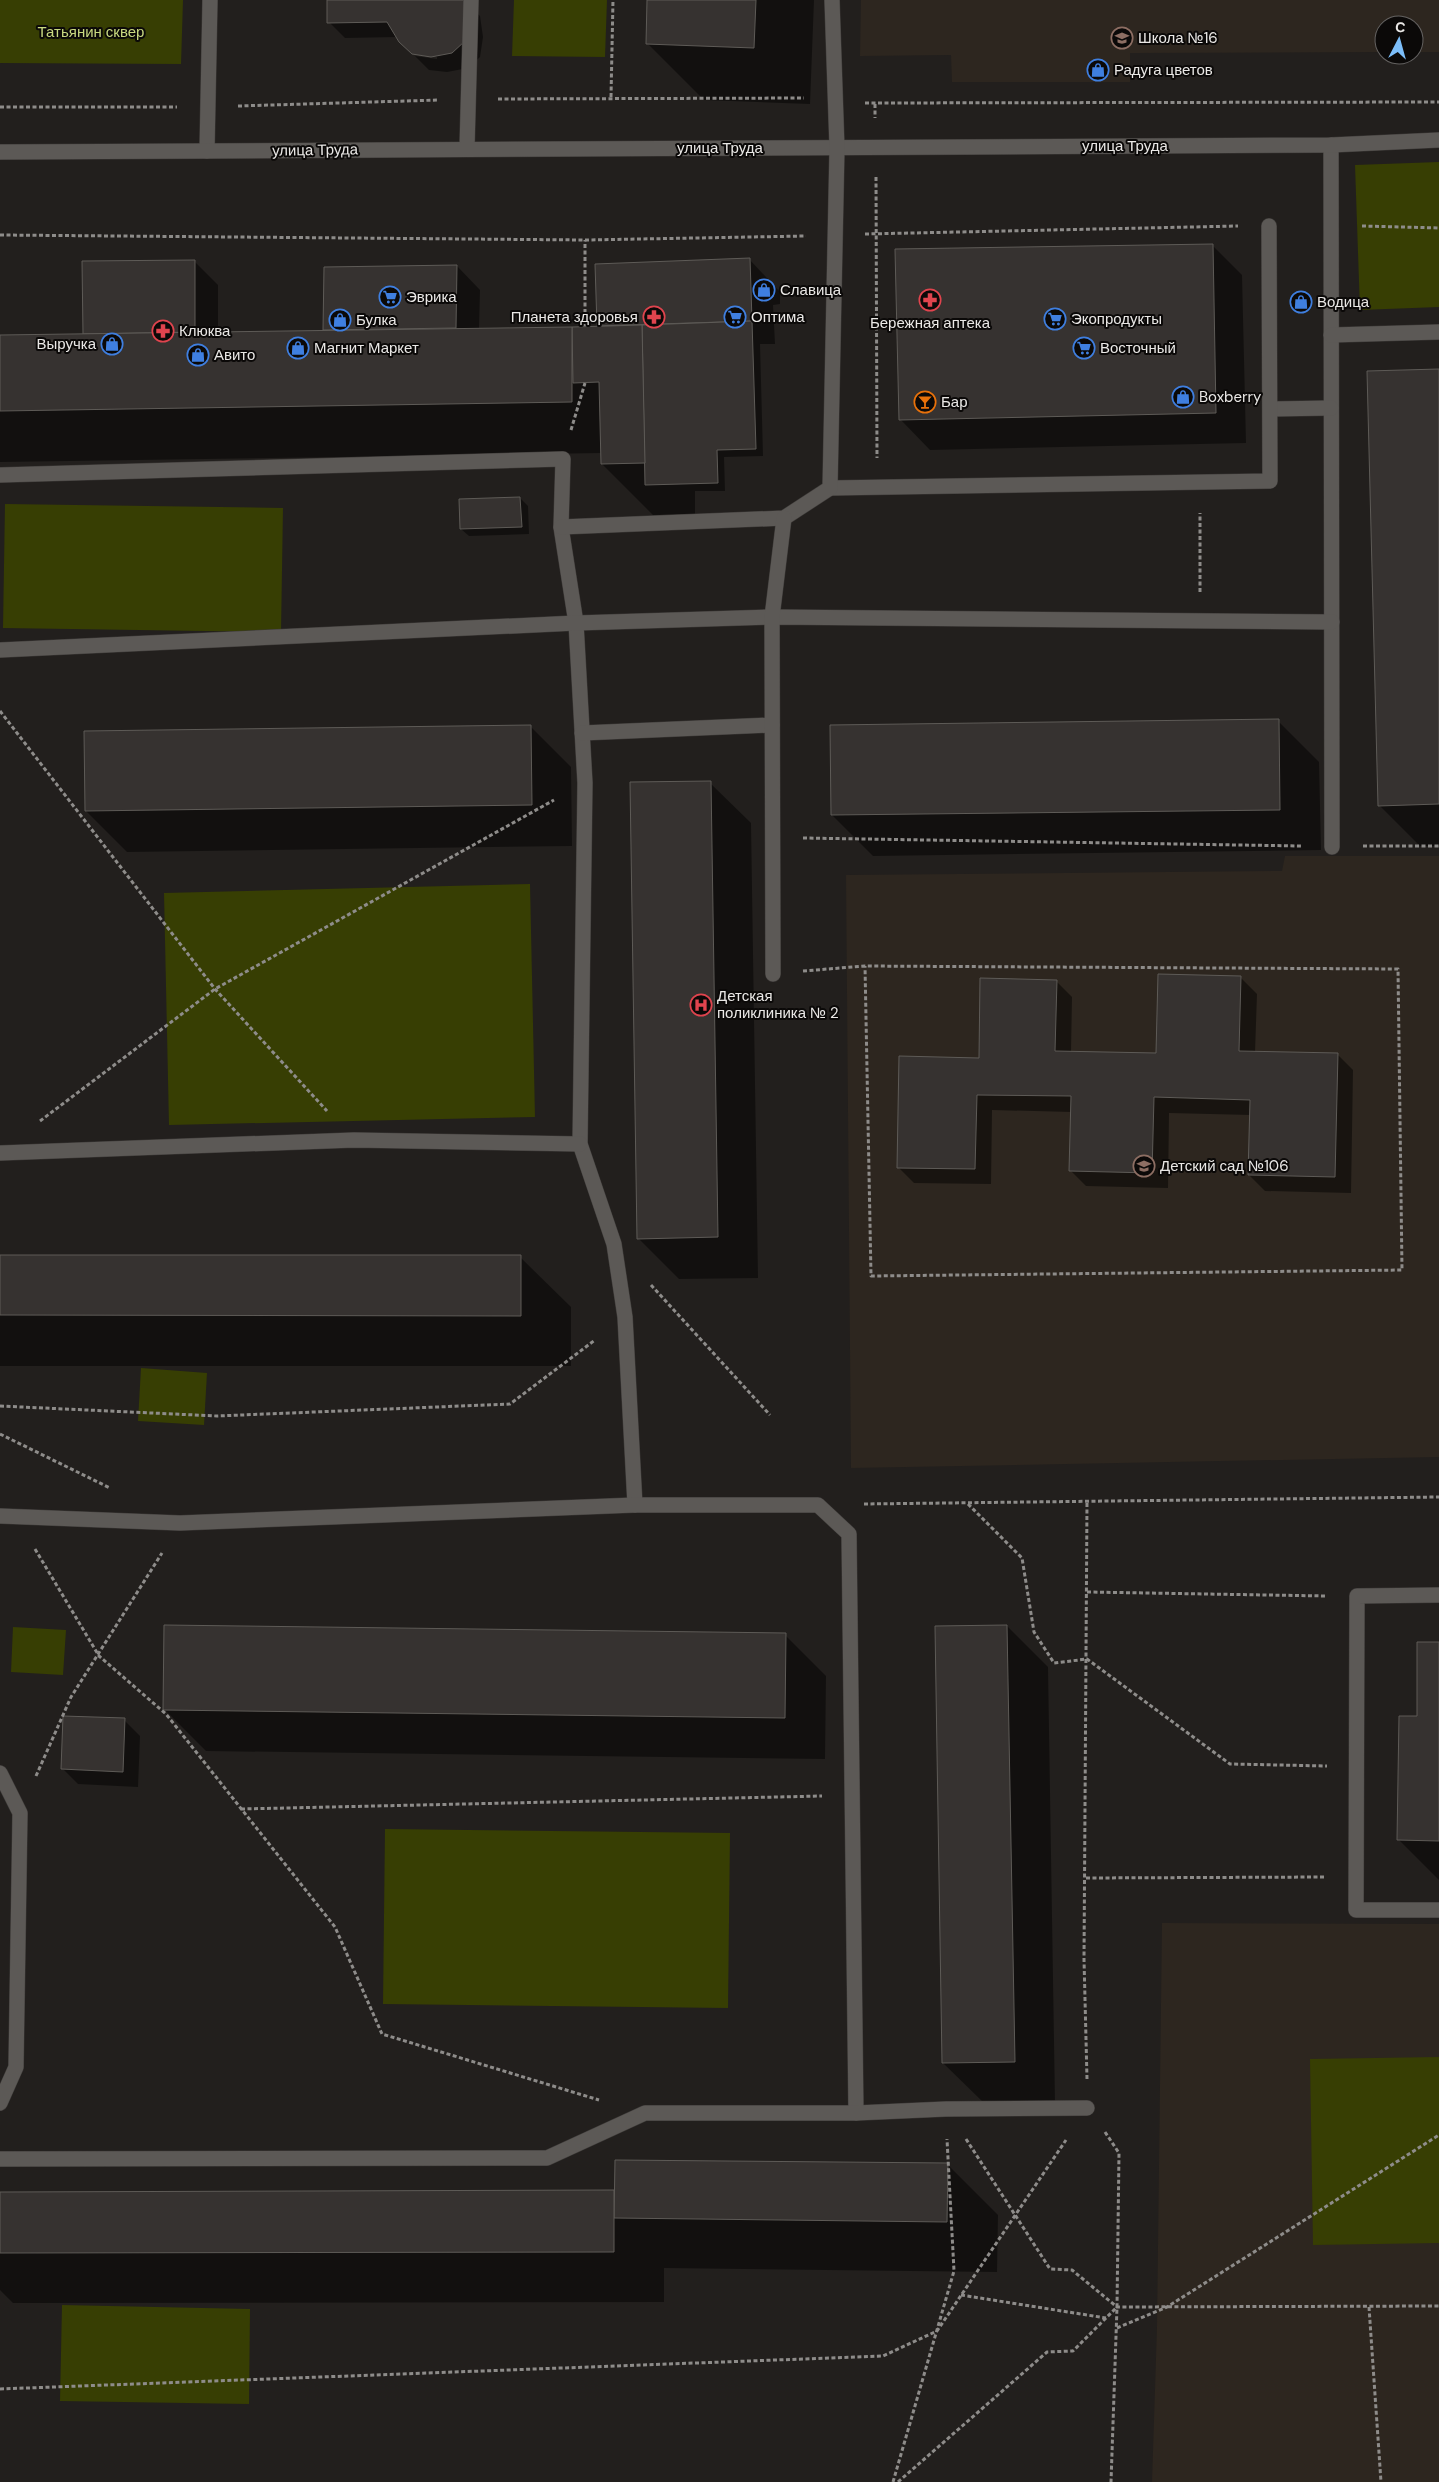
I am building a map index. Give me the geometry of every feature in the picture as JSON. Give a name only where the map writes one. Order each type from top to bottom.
[{"type":"street","points":[[207,151],[210,0]]},
{"type":"street","points":[[467,148],[471,0]]},
{"type":"street","points":[[830,488],[837,148],[832,0]]},
{"type":"street","name":"улица Труда","points":[[0,152],[467,148],[1331,145],[1439,140]]},
{"type":"street","points":[[1331,145],[1332,847]]},
{"type":"street","points":[[561,527],[784,518],[830,488],[1270,481],[1269,226]]},
{"type":"street","points":[[1331,335],[1439,332]]},
{"type":"street","points":[[1270,409],[1331,408]]},
{"type":"street","points":[[0,475],[563,459],[561,527],[576,623],[585,783],[580,1144],[614,1244],[625,1317],[635,1505]]},
{"type":"street","points":[[773,974],[772,617],[784,518]]},
{"type":"street","points":[[0,650],[576,623],[772,617],[1332,622]]},
{"type":"street","points":[[582,734],[772,725]]},
{"type":"street","points":[[0,1153],[354,1140],[580,1144]]},
{"type":"street","points":[[8,1516],[180,1523],[635,1505],[818,1505],[849,1534],[856,2114]]},
{"type":"street","points":[[1439,1595],[1357,1596],[1356,1876],[1356,1910],[1439,1910]]},
{"type":"street","points":[[0,1773],[20,1813],[16,2067],[0,2103]]},
{"type":"street","points":[[0,2159],[547,2158],[645,2113],[856,2114],[946,2109],[1087,2108]]},
{"type":"path","points":[[611,97],[613,0]]},
{"type":"path","points":[[0,108],[208,106],[611,97],[804,98],[875,104],[1439,102]]},
{"type":"path","points":[[875,104],[877,487]]},
{"type":"path","points":[[1332,225],[1439,228]]},
{"type":"path","points":[[0,234],[584,240],[1269,226]]},
{"type":"path","points":[[584,240],[584,326]]},
{"type":"path","points":[[563,459],[585,383]]},
{"type":"path","points":[[1199,621],[1200,482]]},
{"type":"path","points":[[0,711],[215,989],[354,1140]]},
{"type":"path","points":[[32,1127],[215,989],[585,783]]},
{"type":"path","points":[[772,838],[1332,847],[1439,846]]},
{"type":"path","points":[[773,974],[865,966],[1398,969],[1402,1270],[871,1276],[865,966]]},
{"type":"path","points":[[614,1244],[770,1415]]},
{"type":"path","points":[[0,1406],[217,1416],[510,1404],[625,1317]]},
{"type":"path","points":[[0,1434],[112,1489]]},
{"type":"path","points":[[818,1505],[1439,1497]]},
{"type":"path","points":[[0,2389],[883,2356],[936,2331],[1016,2217],[1087,2108],[1084,1959],[1088,1502]]},
{"type":"path","points":[[968,1504],[1022,1558],[1034,1632],[1054,1663],[1087,1659],[1230,1764],[1357,1766]]},
{"type":"path","points":[[8,1516],[99,1656],[166,1714],[335,1927],[382,2034],[645,2113]]},
{"type":"path","points":[[20,1813],[71,1697],[99,1656],[180,1523]]},
{"type":"path","points":[[1087,1592],[1357,1596]]},
{"type":"path","points":[[241,1808],[852,1796]]},
{"type":"path","points":[[1086,1878],[1356,1876]]},
{"type":"path","points":[[1087,2108],[1119,2153],[1117,2328],[1111,2482]]},
{"type":"path","points":[[946,2109],[1050,2269],[1072,2270],[1117,2307],[1439,2306]]},
{"type":"path","points":[[893,2482],[954,2271],[946,2109]]},
{"type":"path","points":[[1117,2328],[1167,2307],[1439,2135]]},
{"type":"path","points":[[961,2295],[1106,2318]]},
{"type":"path","points":[[898,2482],[1047,2352],[1074,2351],[1117,2307]]},
{"type":"path","points":[[1369,2307],[1381,2482]]},
{"type":"shaded area","name":"Школа №16","points":[[861,0],[1439,0],[1439,52],[1424,52],[1424,15],[1374,15],[1374,52],[1130,53],[1130,82],[952,82],[951,55],[860,56]]},
{"type":"shaded area","name":"Детский сад №106","points":[[1285,856],[1439,856],[1439,1457],[851,1468],[846,875],[1282,871]]},
{"type":"shaded area","points":[[1162,1923],[1439,1924],[1439,2482],[1152,2482],[1157,2327]]},
{"type":"green space","name":"Татьянин сквер","points":[[0,0],[183,0],[181,64],[0,63]]},
{"type":"green space","points":[[514,0],[607,0],[605,57],[512,56]]},
{"type":"green space","points":[[1439,162],[1439,307],[1360,310],[1355,165]]},
{"type":"green space","points":[[5,504],[283,508],[281,632],[3,628]]},
{"type":"green space","points":[[530,884],[535,1117],[169,1125],[164,893]]},
{"type":"green space","points":[[141,1368],[207,1373],[204,1425],[138,1421]]},
{"type":"green space","points":[[13,1627],[66,1630],[63,1675],[11,1672]]},
{"type":"green space","points":[[385,1829],[730,1833],[728,2008],[383,2004]]},
{"type":"green space","points":[[1439,2057],[1439,2243],[1313,2245],[1310,2059]]},
{"type":"green space","points":[[62,2305],[250,2309],[249,2404],[60,2401]]},
{"type":"building","points":[[327,0],[465,0],[465,41],[452,53],[431,57],[412,54],[399,42],[387,22],[327,23]]},
{"type":"building","points":[[647,0],[756,0],[754,48],[646,44]]},
{"type":"building","name":"Экопродукты","points":[[1213,244],[1216,413],[899,420],[895,249]]},
{"type":"building","points":[[750,258],[752,321],[597,326],[595,264]]},
{"type":"building","points":[[195,260],[195,332],[83,334],[82,261]]},
{"type":"building","name":"Эврика","points":[[457,265],[456,328],[323,330],[324,267]]},
{"type":"building","name":"Славица","points":[[772,283],[773,297],[757,298],[756,284]]},
{"type":"building","points":[[752,321],[756,449],[717,450],[718,483],[645,485],[642,325]]},
{"type":"building","points":[[642,325],[645,463],[601,464],[599,382],[573,383],[572,327]]},
{"type":"building","points":[[572,327],[572,402],[0,411],[0,335]]},
{"type":"building","points":[[1439,369],[1439,804],[1378,806],[1367,371]]},
{"type":"building","points":[[520,497],[522,527],[460,529],[459,499]]},
{"type":"building","points":[[1279,719],[1280,810],[831,815],[830,725]]},
{"type":"building","points":[[531,725],[532,805],[85,811],[84,731]]},
{"type":"building","points":[[711,781],[718,1237],[637,1239],[630,782]]},
{"type":"building","points":[[1158,974],[1241,976],[1239,1051],[1338,1053],[1335,1177],[1248,1175],[1250,1100],[1154,1097],[1152,1173],[1069,1171],[1071,1096],[977,1095],[975,1169],[897,1168],[899,1056],[979,1058],[980,978],[1057,980],[1055,1051],[1156,1053]]},
{"type":"building","points":[[0,1255],[521,1255],[521,1316],[0,1315]]},
{"type":"building","points":[[164,1625],[786,1633],[785,1718],[163,1710]]},
{"type":"building","points":[[1007,1625],[1015,2062],[942,2063],[935,1626]]},
{"type":"building","points":[[1417,1642],[1439,1642],[1439,1841],[1397,1840],[1399,1716],[1417,1716]]},
{"type":"building","points":[[63,1716],[125,1718],[123,1772],[61,1769]]},
{"type":"building","points":[[615,2160],[948,2163],[947,2222],[614,2218]]},
{"type":"building","points":[[614,2190],[614,2252],[0,2253],[0,2192]]},
{"type":"place","name":"Школа №16","points":[[1122,38]]},
{"type":"place","name":"Радуга цветов","points":[[1098,70]]},
{"type":"place","name":"Славица","points":[[764,290]]},
{"type":"place","name":"Эврика","points":[[390,297]]},
{"type":"place","name":"Бережная аптека","points":[[930,300]]},
{"type":"place","name":"Водица","points":[[1301,302]]},
{"type":"place","name":"Планета здоровья","points":[[654,317]]},
{"type":"place","name":"Оптима","points":[[735,317]]},
{"type":"place","name":"Экопродукты","points":[[1055,319]]},
{"type":"place","name":"Булка","points":[[340,320]]},
{"type":"place","name":"Клюква","points":[[163,331]]},
{"type":"place","name":"Выручка","points":[[112,344]]},
{"type":"place","name":"Магнит Маркет","points":[[298,348]]},
{"type":"place","name":"Восточный","points":[[1084,348]]},
{"type":"place","name":"Авито","points":[[198,355]]},
{"type":"place","name":"Boxberry","points":[[1183,397]]},
{"type":"place","name":"Бар","points":[[925,402]]},
{"type":"place","name":"Детская поликлиника № 2","points":[[701,1005]]},
{"type":"place","name":"Детский сад №106","points":[[1144,1166]]}]
